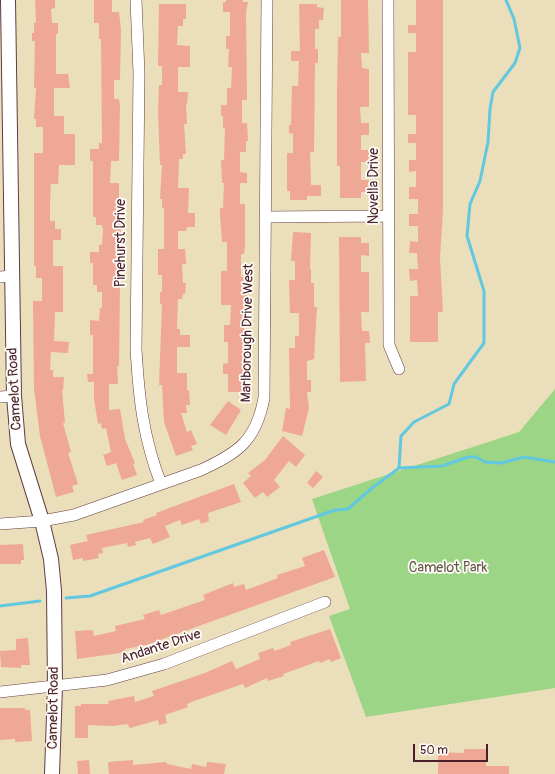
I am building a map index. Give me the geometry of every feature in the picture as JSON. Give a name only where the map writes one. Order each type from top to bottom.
[{"type":"street","name":"Camelot Road","points":[[8,0],[5,30],[5,277],[7,397],[18,444],[42,521],[51,559],[54,592],[55,686],[52,774]]},
{"type":"street","name":"Pinehurst Drive","points":[[136,0],[139,73],[136,350],[138,394],[145,435],[161,484]]},
{"type":"street","name":"Marlborough Drive West","points":[[0,524],[42,521],[93,510],[217,463],[244,444],[258,425],[264,398],[267,0]]},
{"type":"street","name":"Novella Drive","points":[[388,0],[389,345],[399,369]]},
{"type":"street","points":[[265,218],[389,216]]},
{"type":"street","name":"Andante Drive","points":[[0,692],[107,680],[164,664],[325,602]]},
{"type":"green space","name":"Camelot Park","points":[[555,389],[555,688],[366,717],[329,616],[350,609],[312,499],[519,432]]},
{"type":"building","points":[[35,0],[55,0],[55,8],[51,9],[52,23],[58,23],[58,34],[56,34],[56,74],[68,74],[70,88],[54,88],[54,116],[64,116],[64,134],[75,134],[75,165],[59,165],[58,184],[51,184],[50,203],[50,221],[55,221],[55,229],[61,229],[61,240],[53,240],[53,266],[63,266],[63,312],[55,312],[54,341],[69,342],[68,353],[51,352],[50,370],[53,370],[53,377],[64,377],[62,390],[65,423],[63,423],[71,452],[68,453],[78,484],[72,486],[74,492],[56,497],[40,436],[34,389],[33,301],[42,301],[42,278],[36,278],[36,266],[34,266],[34,153],[43,153],[43,127],[36,127],[36,119],[34,119],[36,88],[34,88],[35,41],[32,41],[32,33],[34,33],[34,23],[36,23]]},
{"type":"building","points":[[94,0],[112,0],[112,12],[119,12],[121,29],[120,80],[114,80],[114,99],[119,99],[120,106],[119,161],[111,161],[110,183],[119,183],[119,203],[121,203],[119,366],[117,366],[118,384],[109,384],[109,410],[120,409],[125,439],[135,463],[133,464],[137,475],[122,480],[116,463],[107,466],[103,455],[111,452],[106,428],[102,429],[101,423],[98,424],[94,399],[94,382],[88,382],[87,374],[93,374],[93,335],[90,335],[90,320],[99,321],[100,308],[102,308],[102,292],[97,292],[97,285],[93,285],[93,263],[90,263],[90,252],[99,252],[99,245],[102,245],[103,229],[102,225],[96,225],[96,217],[93,217],[93,161],[90,161],[90,149],[99,149],[99,143],[102,143],[101,39],[99,39],[99,23],[94,23]]},
{"type":"building","points":[[226,0],[243,0],[243,2],[248,2],[246,13],[247,100],[242,100],[242,123],[247,123],[248,141],[246,141],[246,152],[240,152],[240,172],[247,173],[247,183],[240,183],[240,204],[245,204],[245,247],[244,254],[241,254],[241,277],[248,277],[247,311],[244,316],[246,381],[242,381],[242,392],[228,392],[228,374],[223,374],[223,364],[228,363],[228,342],[224,342],[224,325],[230,325],[231,305],[221,305],[221,271],[227,271],[227,242],[222,242],[220,216],[220,208],[223,208],[224,183],[222,183],[221,160],[224,160],[225,128],[223,128],[221,105],[227,105],[227,88],[231,88],[232,67],[228,67],[229,49],[226,49],[226,36],[230,36],[230,12],[223,12],[223,2],[226,2]]},
{"type":"building","points":[[341,0],[368,0],[369,53],[361,53],[362,68],[369,69],[369,107],[360,107],[361,123],[369,123],[369,135],[361,135],[361,150],[369,150],[369,162],[361,162],[361,180],[369,180],[369,192],[361,192],[361,198],[340,198],[340,166],[337,166],[337,91],[338,37],[341,37]]},
{"type":"building","points":[[416,0],[443,0],[443,209],[440,258],[443,312],[438,312],[438,342],[410,342],[410,296],[418,296],[417,280],[410,281],[409,269],[418,269],[417,253],[409,253],[410,241],[418,242],[418,226],[409,226],[409,214],[418,214],[418,199],[409,199],[409,187],[416,187],[416,171],[409,172],[409,160],[416,160],[416,143],[408,143],[408,134],[416,134],[416,115],[408,115],[408,52],[416,52],[416,33],[408,33],[408,25],[416,25]]},
{"type":"building","points":[[159,4],[186,4],[186,19],[183,19],[183,26],[178,26],[177,45],[190,46],[190,67],[178,67],[178,92],[188,92],[186,104],[187,124],[184,124],[186,154],[183,154],[183,159],[179,159],[178,188],[189,188],[188,213],[195,213],[195,227],[187,227],[186,231],[178,231],[178,249],[185,249],[186,264],[182,264],[183,283],[186,283],[185,294],[183,294],[182,299],[178,299],[177,329],[180,329],[180,335],[190,335],[190,347],[177,347],[177,373],[187,373],[187,390],[189,390],[190,405],[186,405],[187,413],[181,413],[187,432],[191,430],[197,444],[191,446],[193,450],[176,456],[164,422],[162,385],[159,385],[162,304],[160,304],[160,292],[162,292],[162,275],[158,275],[158,249],[164,249],[164,208],[162,208],[162,199],[160,199],[162,165],[160,165],[158,111],[159,85],[162,85],[162,66],[158,66]]},
{"type":"building","points":[[299,4],[317,4],[317,7],[324,8],[323,20],[319,20],[319,29],[315,29],[315,49],[318,49],[318,63],[315,63],[314,152],[310,152],[311,185],[321,185],[321,196],[307,196],[307,200],[290,200],[290,191],[287,191],[287,153],[293,153],[293,134],[289,133],[289,125],[291,125],[292,86],[298,86],[299,61],[291,61],[291,51],[300,51]]},
{"type":"building","points":[[293,232],[311,233],[311,283],[314,283],[314,307],[317,307],[314,359],[307,361],[307,380],[311,380],[311,392],[307,392],[309,408],[302,436],[282,431],[286,408],[290,409],[289,348],[295,348],[295,336],[299,336],[299,313],[290,313],[289,280],[295,280],[295,261],[291,261]]},
{"type":"building","points":[[339,237],[361,237],[361,243],[369,243],[369,256],[361,255],[361,272],[369,272],[369,312],[361,312],[362,331],[369,331],[370,343],[365,343],[366,381],[340,382]]},
{"type":"building","points":[[228,401],[241,410],[226,435],[210,425]]},
{"type":"building","points":[[283,436],[305,455],[296,467],[289,461],[274,480],[280,487],[267,497],[263,492],[255,498],[243,483],[251,476],[248,473],[265,460]]},
{"type":"building","points":[[316,471],[323,477],[313,488],[307,483]]},
{"type":"building","points":[[234,484],[241,502],[208,513],[209,521],[201,524],[199,519],[182,525],[180,520],[165,526],[170,537],[153,544],[150,538],[135,542],[136,545],[128,547],[127,543],[102,548],[103,553],[98,554],[99,558],[83,561],[83,558],[73,560],[70,545],[88,541],[86,535],[144,522],[143,520],[157,515],[156,513]]},
{"type":"building","points":[[23,544],[24,560],[21,560],[21,564],[0,564],[0,545]]},
{"type":"building","points":[[324,550],[335,577],[146,645],[125,649],[126,652],[77,659],[75,631],[93,630],[94,636],[116,631],[115,626],[145,619],[143,615],[159,610],[161,615],[205,600],[203,595],[233,583],[234,587],[244,584],[246,590],[278,578],[277,575],[305,566],[302,558]]},
{"type":"building","points":[[330,629],[341,658],[331,662],[330,659],[320,663],[319,661],[283,674],[284,676],[268,681],[267,678],[245,688],[243,684],[194,701],[187,704],[188,707],[165,715],[167,723],[159,725],[158,720],[130,728],[127,724],[113,726],[88,725],[88,738],[75,738],[75,706],[81,706],[81,704],[109,704],[108,701],[134,696],[135,702],[154,696],[152,691],[205,673],[232,661],[236,669],[260,659],[258,653],[273,648],[275,651],[291,645],[290,642]]},
{"type":"building","points":[[28,638],[30,665],[21,665],[21,668],[1,667],[0,651],[16,650],[16,639]]},
{"type":"building","points":[[0,708],[25,708],[25,710],[30,710],[32,741],[15,742],[15,739],[0,740]]},
{"type":"building","points":[[464,749],[486,749],[486,766],[509,766],[509,774],[438,774],[438,752],[464,753]]},
{"type":"building","points":[[89,760],[90,774],[78,774],[77,761]]},
{"type":"building","points":[[133,760],[133,765],[166,762],[167,764],[191,769],[192,764],[206,767],[207,762],[226,764],[224,774],[109,774],[108,762]]},
{"type":"waterway","points":[[66,598],[90,596],[335,510],[348,509],[372,488],[399,468],[401,436],[414,422],[449,404],[454,384],[484,343],[484,291],[467,236],[470,204],[480,181],[488,142],[490,109],[493,92],[515,63],[520,48],[514,19],[506,0]]},
{"type":"waterway","points":[[399,468],[442,466],[468,457],[476,457],[485,462],[501,463],[524,457],[555,462]]},
{"type":"waterway","points":[[0,606],[40,601]]}]
